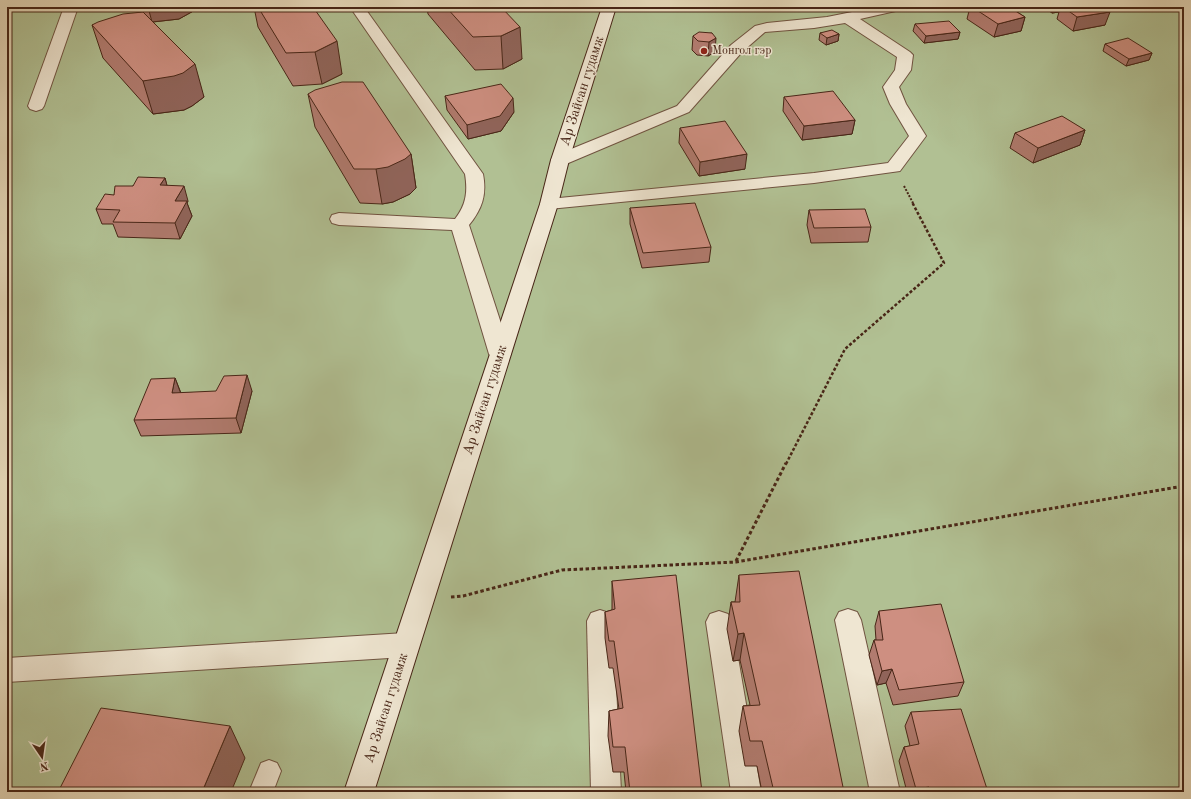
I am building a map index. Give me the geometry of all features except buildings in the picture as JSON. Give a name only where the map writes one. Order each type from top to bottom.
[{"type":"street","points":[[36,106],[71,7]]},
{"type":"street","points":[[358,7],[474,174],[477,190],[475,202],[472,211],[460,225]]},
{"type":"street","name":"Ар Зайсан гудамж","points":[[359,792],[405,645],[549,204],[560,160],[609,7]]},
{"type":"street","points":[[560,160],[683,109],[692,101],[736,50],[758,30],[770,27],[816,24],[895,7]]},
{"type":"street","points":[[549,204],[814,178],[894,167],[918,136],[898,104],[891,87],[903,70],[905,55],[848,18]]},
{"type":"street","points":[[339,219],[460,225]]},
{"type":"street","points":[[460,225],[500,354]]},
{"type":"street","points":[[848,620],[885,792]]},
{"type":"street","points":[[600,621],[606,792]]},
{"type":"street","points":[[719,622],[746,792]]},
{"type":"street","points":[[7,670],[405,645]]},
{"type":"path","points":[[736,562],[845,349],[944,263],[894,167]]},
{"type":"path","points":[[421,598],[463,596],[562,570],[736,562],[1184,486]]},
{"type":"green space","points":[[7,7],[1184,7],[1184,792],[7,792]]},
{"type":"place","name":"Монгол гэр","points":[[704,51]]}]
